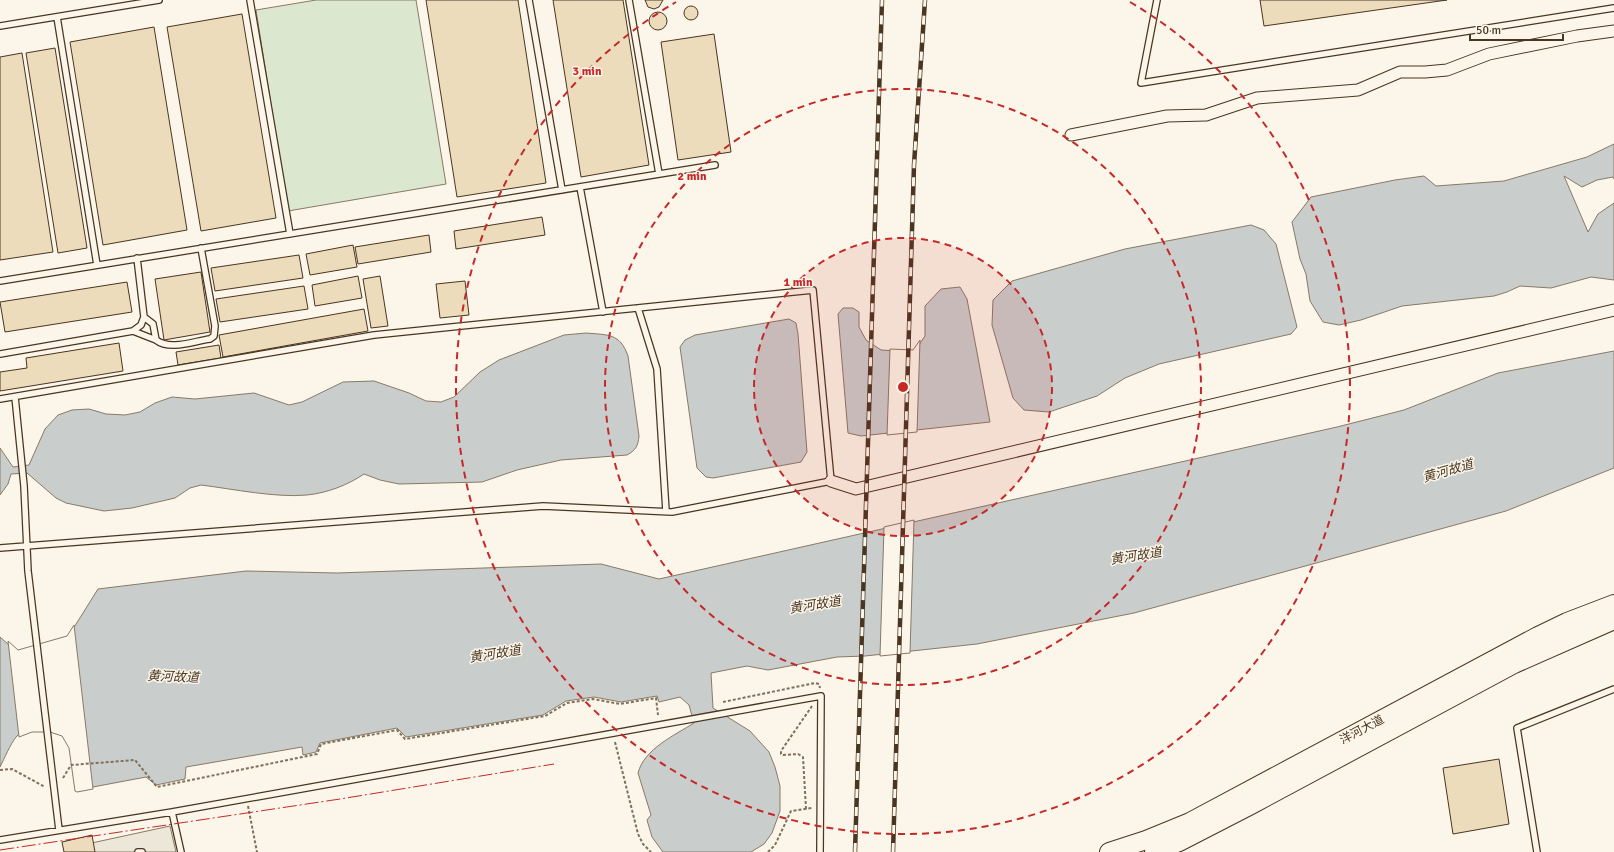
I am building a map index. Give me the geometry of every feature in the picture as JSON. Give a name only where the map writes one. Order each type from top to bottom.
[{"type":"main road","name":"洋河大道","points":[[1109,852],[1146,840],[1190,822],[1538,636],[1567,622],[1614,604]]},
{"type":"main road","name":"洋河大道","points":[[1154,852],[1179,842],[1514,664],[1614,620]]},
{"type":"street","points":[[1071,135],[1167,116],[1206,115],[1257,98],[1358,90],[1400,72],[1447,70],[1489,54],[1577,36],[1614,31]]},
{"type":"street","points":[[831,481],[856,489],[1614,310]]},
{"type":"lane","points":[[0,26],[159,0]]},
{"type":"lane","points":[[250,0],[290,234]]},
{"type":"lane","points":[[529,0],[562,190]]},
{"type":"lane","points":[[629,0],[659,174]]},
{"type":"lane","points":[[1157,0],[1141,83],[1614,8]]},
{"type":"lane","points":[[57,17],[98,265]]},
{"type":"lane","points":[[0,281],[715,165]]},
{"type":"lane","points":[[580,187],[603,312]]},
{"type":"lane","points":[[133,331],[156,340],[161,344],[171,345],[210,339],[214,336],[215,326],[202,248]]},
{"type":"lane","points":[[0,354],[133,331],[141,325],[144,317],[137,258]]},
{"type":"lane","points":[[0,399],[374,335],[813,290],[831,481],[672,512],[543,506],[0,548]]},
{"type":"lane","points":[[638,308],[657,369],[666,511]]},
{"type":"lane","points":[[144,317],[153,324],[156,340]]},
{"type":"lane","points":[[15,397],[24,486],[28,571],[59,830]]},
{"type":"lane","points":[[1537,852],[1517,728],[1614,689]]},
{"type":"lane","points":[[0,840],[172,812],[821,696],[820,852]]},
{"type":"lane","points":[[172,812],[181,852]]},
{"type":"path","points":[[723,702],[814,682],[820,684],[821,690],[818,696],[781,751],[783,756],[798,754],[803,757],[806,809]]},
{"type":"path","points":[[0,770],[12,769],[54,792],[71,765],[135,760],[157,787],[189,782],[317,754],[322,744],[397,730],[405,739],[444,733],[545,716],[567,703],[593,699],[620,704],[656,698],[659,715],[652,717]]},
{"type":"path","points":[[614,733],[638,834],[643,844],[651,852]]},
{"type":"path","points":[[246,799],[257,852]]},
{"type":"path","points":[[768,852],[775,845],[791,811],[820,807]]},
{"type":"green space","points":[[316,0],[416,0],[446,184],[288,211],[256,10]]},
{"type":"shaded area","points":[[170,826],[176,852],[65,852],[64,849]]},
{"type":"water","points":[[1614,144],[1614,179],[1613,177],[1597,180],[1582,187],[1564,176],[1588,232],[1598,214],[1614,203],[1614,280],[1591,277],[1551,288],[1520,286],[1494,296],[1402,306],[1361,320],[1339,325],[1323,322],[1310,301],[1306,274],[1300,259],[1292,222],[1311,197],[1395,180],[1424,176],[1436,186],[1504,181],[1587,157]]},
{"type":"water","points":[[1251,225],[1264,230],[1276,244],[1297,327],[1291,334],[1159,364],[1125,378],[1097,396],[1049,412],[1024,410],[1013,398],[992,325],[993,300],[1012,281],[1125,249]]},
{"type":"water","points":[[960,287],[967,299],[990,422],[861,436],[848,433],[838,314],[843,308],[853,308],[859,312],[859,327],[866,340],[881,350],[914,352],[925,336],[925,306],[941,289]]},
{"type":"water","points":[[789,319],[796,323],[798,334],[807,452],[801,462],[713,478],[706,477],[697,468],[680,347],[685,340],[695,335]]},
{"type":"water","points":[[586,333],[607,335],[617,339],[625,348],[628,356],[639,436],[636,447],[627,455],[561,460],[517,470],[482,482],[399,484],[380,480],[364,474],[337,488],[307,495],[295,496],[254,493],[201,485],[190,488],[175,498],[132,508],[104,511],[66,503],[56,498],[27,473],[11,474],[8,484],[0,495],[0,448],[13,467],[29,465],[45,429],[58,415],[72,410],[89,409],[106,414],[125,415],[140,412],[155,403],[172,397],[195,399],[254,393],[289,405],[302,402],[343,382],[374,381],[409,393],[426,401],[441,402],[454,397],[480,372],[499,360],[564,335]]},
{"type":"water","name":"黄河故道","points":[[1614,351],[1614,468],[1506,511],[1134,613],[977,644],[865,656],[837,657],[768,670],[747,666],[711,673],[713,708],[750,731],[769,752],[780,786],[780,811],[772,833],[764,844],[751,852],[663,852],[652,837],[647,820],[651,815],[638,773],[641,764],[653,750],[694,723],[689,705],[680,697],[659,702],[657,696],[621,702],[594,697],[566,701],[543,715],[406,737],[397,728],[320,743],[316,752],[303,755],[302,747],[186,767],[185,779],[156,785],[146,777],[77,790],[71,747],[64,734],[46,730],[32,730],[20,733],[16,737],[0,767],[0,637],[17,652],[68,637],[98,589],[246,571],[337,573],[601,564],[659,579],[1337,427],[1404,410],[1498,373]]},
{"type":"pier","points":[[920,340],[917,432],[887,435],[890,349],[913,350]]},
{"type":"pier","points":[[914,520],[910,653],[880,656],[884,527]]},
{"type":"pier","points":[[74,625],[93,789],[77,792],[75,791],[69,748],[62,736],[50,732],[32,732],[19,737],[8,641],[18,650],[67,636]]},
{"type":"building","points":[[426,0],[518,0],[546,183],[457,197]]},
{"type":"building","points":[[553,0],[623,0],[649,165],[581,177]]},
{"type":"building","points":[[645,0],[663,0],[659,7],[654,9],[648,7]]},
{"type":"building","points":[[1260,0],[1447,0],[1264,26]]},
{"type":"building","points":[[691,6],[696,8],[698,13],[696,18],[691,20],[686,18],[684,13],[686,8]]},
{"type":"building","points":[[658,12],[664,15],[667,21],[664,27],[658,30],[652,27],[649,21],[652,15]]},
{"type":"building","points":[[242,14],[276,218],[201,231],[167,27]]},
{"type":"building","points":[[154,27],[187,230],[103,245],[70,42]]},
{"type":"building","points":[[714,34],[731,152],[678,160],[661,42]]},
{"type":"building","points":[[55,48],[87,248],[58,253],[26,53]]},
{"type":"building","points":[[22,53],[53,252],[0,260],[0,57]]},
{"type":"building","points":[[542,217],[545,235],[456,249],[454,231]]},
{"type":"building","points":[[429,235],[431,252],[358,264],[355,247]]},
{"type":"building","points":[[353,245],[357,267],[310,275],[306,254]]},
{"type":"building","points":[[299,255],[303,278],[215,291],[211,268]]},
{"type":"building","points":[[201,272],[210,332],[164,340],[155,279]]},
{"type":"building","points":[[358,276],[362,298],[315,306],[312,285]]},
{"type":"building","points":[[380,276],[388,326],[371,328],[363,279]]},
{"type":"building","points":[[465,281],[469,315],[440,318],[436,284]]},
{"type":"building","points":[[127,282],[132,312],[5,332],[0,302]]},
{"type":"building","points":[[304,286],[308,309],[220,322],[216,299]]},
{"type":"building","points":[[364,309],[368,331],[223,357],[219,335]]},
{"type":"building","points":[[119,343],[123,371],[0,391],[0,372],[27,368],[26,358]]},
{"type":"building","points":[[219,345],[221,358],[178,365],[176,352]]},
{"type":"building","points":[[1499,759],[1509,824],[1453,834],[1443,768]]},
{"type":"building","points":[[92,835],[95,852],[64,852],[62,842]]},
{"type":"railway","points":[[855,852],[882,0]]},
{"type":"railway","points":[[893,852],[914,165],[925,0]]},
{"type":"power","points":[[0,850],[340,799],[554,764]]}]
